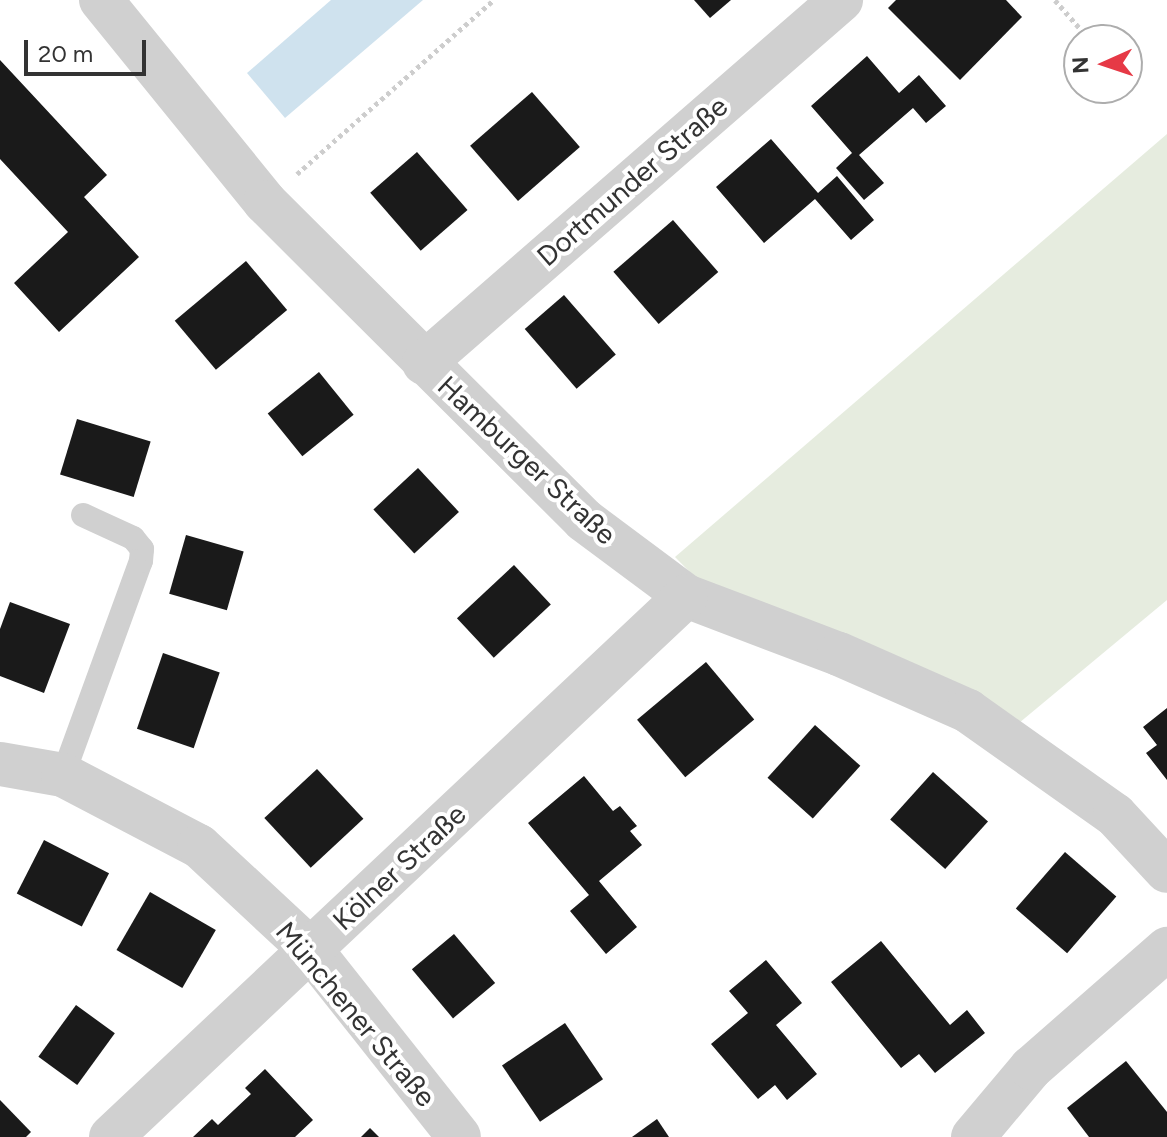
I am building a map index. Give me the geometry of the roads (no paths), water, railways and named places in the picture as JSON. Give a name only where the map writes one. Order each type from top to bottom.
[{"type":"street","name":"Hamburger Straße","points":[[101,0],[265,202],[584,520],[686,596],[839,654],[968,711],[1115,815],[1167,871]]},
{"type":"street","name":"Dortmunder Straße","points":[[424,363],[841,0]]},
{"type":"street","name":"Kölner Straße","points":[[111,1137],[686,596]]},
{"type":"street","name":"Münchener Straße","points":[[0,764],[63,775],[199,846],[311,950],[459,1137]]},
{"type":"street","points":[[973,1137],[1031,1068],[1167,949]]},
{"type":"lane","points":[[63,775],[141,561],[142,549],[133,538],[83,515]]},
{"type":"water","points":[[331,0],[423,0],[285,118],[247,73]]}]
